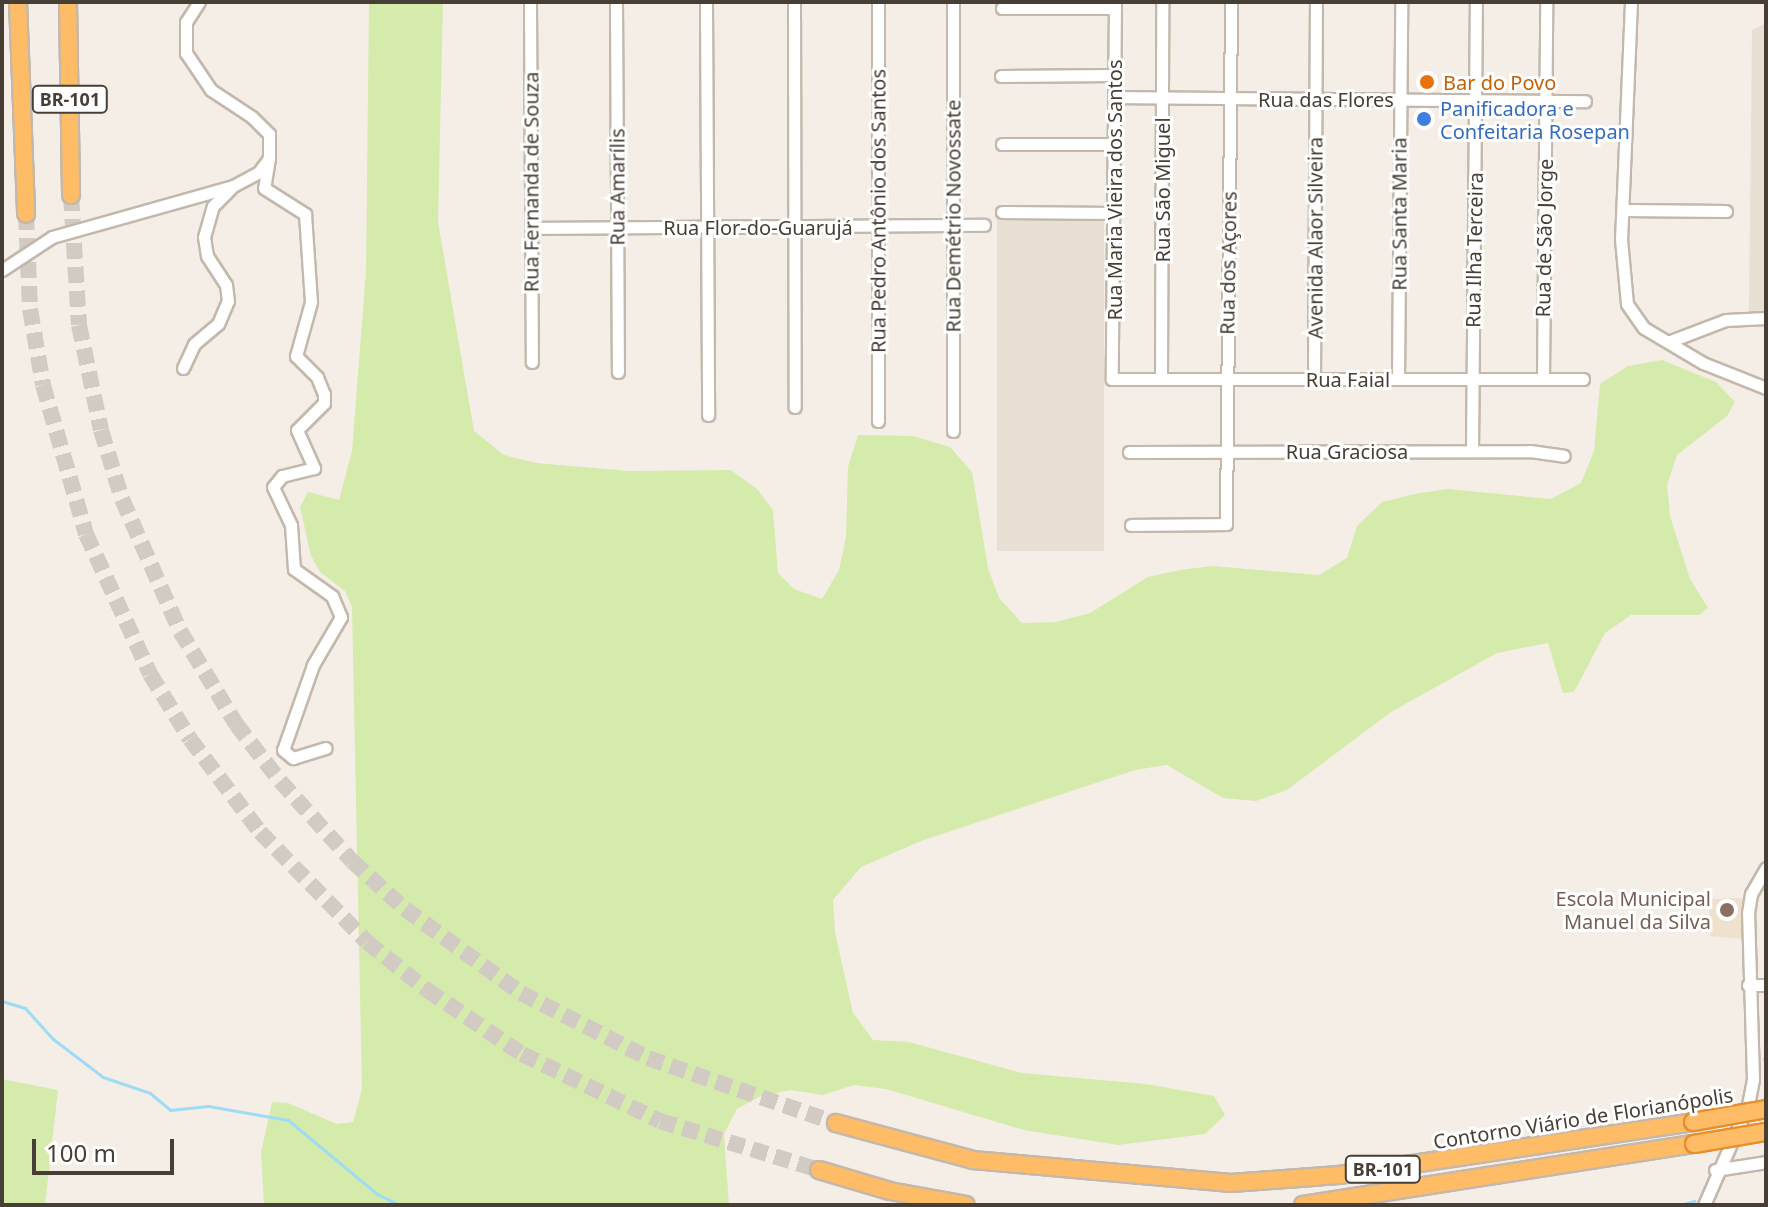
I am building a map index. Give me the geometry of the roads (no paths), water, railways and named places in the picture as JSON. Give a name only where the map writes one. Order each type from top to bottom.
[{"type":"highway","name":"BR-101","points":[[18,2],[26,214]]},
{"type":"highway","name":"BR-101","points":[[68,2],[71,195]]},
{"type":"highway","name":"Contorno Viário de Florianópolis","points":[[836,1123],[973,1160],[1231,1183],[1339,1175],[1766,1109]]},
{"type":"highway","name":"BR-101","points":[[1303,1205],[1766,1132]]},
{"type":"highway","points":[[819,1170],[890,1191],[966,1205]]},
{"type":"street","points":[[199,2],[184,30],[190,64],[211,90],[262,124],[269,134],[264,188],[305,214],[311,302],[296,356],[317,377],[324,403],[297,430],[314,468],[282,476],[274,492],[291,525],[294,569],[332,596],[341,617],[313,665],[283,750],[293,758],[325,748]]},
{"type":"street","name":"Rua Fernanda de Souza","points":[[530,2],[532,362]]},
{"type":"street","name":"Rua Amarílis","points":[[616,2],[618,372]]},
{"type":"street","points":[[706,2],[708,415]]},
{"type":"street","points":[[794,2],[795,407]]},
{"type":"street","name":"Rua Pedro Antônio dos Santos","points":[[878,2],[878,421]]},
{"type":"street","name":"Rua Demétrio Novossate","points":[[953,2],[953,431]]},
{"type":"street","name":"Rua São Miguel","points":[[1161,379],[1162,2]]},
{"type":"street","name":"Rua dos Açores","points":[[1131,525],[1226,524],[1231,2]]},
{"type":"street","name":"Avenida Alaor Silveira","points":[[1314,379],[1316,2]]},
{"type":"street","name":"Rua Santa Maria","points":[[1398,379],[1401,2]]},
{"type":"street","name":"Rua Ilha Terceira","points":[[1472,451],[1476,2]]},
{"type":"street","name":"Rua de São Jorge","points":[[1543,379],[1546,2]]},
{"type":"street","points":[[1631,2],[1623,210],[1627,304],[1637,322],[1668,342],[1703,363],[1766,388]]},
{"type":"street","points":[[1002,8],[1115,5]]},
{"type":"street","name":"Rua Maria Vieira dos Santos","points":[[1112,379],[1115,5]]},
{"type":"street","points":[[1001,76],[1114,75]]},
{"type":"street","name":"Rua das Flores","points":[[1114,97],[1585,101]]},
{"type":"street","points":[[1002,144],[1114,144]]},
{"type":"street","points":[[4,264],[63,232],[233,186],[259,172],[269,158]]},
{"type":"street","points":[[183,368],[194,344],[226,310],[226,285],[207,256],[204,237],[213,206],[233,186]]},
{"type":"street","points":[[1623,210],[1726,211]]},
{"type":"street","points":[[1002,212],[1113,213]]},
{"type":"street","name":"Rua Flor-do-Guarujá","points":[[531,228],[984,225]]},
{"type":"street","points":[[1668,342],[1726,320],[1766,318]]},
{"type":"street","name":"Rua Faial","points":[[1112,379],[1583,379]]},
{"type":"street","name":"Rua Graciosa","points":[[1129,452],[1472,451],[1564,456]]},
{"type":"street","points":[[1704,1205],[1715,1170],[1748,1105],[1753,1079],[1755,1043],[1748,985],[1748,913],[1751,894],[1766,868]]},
{"type":"street","points":[[1748,985],[1766,985]]},
{"type":"street","points":[[1715,1170],[1766,1162]]},
{"type":"waterway","points":[[2,1001],[25,1008],[53,1039],[103,1077],[150,1093],[170,1110],[208,1106],[288,1120],[377,1194],[400,1205]]},
{"type":"waterway","points":[[1680,1205],[1694,1201]]},
{"type":"tunnel","points":[[71,195],[79,325],[101,430],[122,499],[180,631],[236,724],[280,781],[352,861],[405,909],[521,993],[648,1058],[836,1123]]},
{"type":"tunnel","points":[[26,214],[30,309],[43,385],[86,534],[150,674],[190,739],[260,832],[367,942],[427,990],[522,1054],[660,1121],[819,1170]]},
{"type":"place","name":"Bar do Povo","points":[[1427,82]]},
{"type":"place","name":"Panificadora e Confeitaria Rosepan","points":[[1424,119]]},
{"type":"place","name":"Escola Municipal Manuel da Silva","points":[[1727,910]]}]
